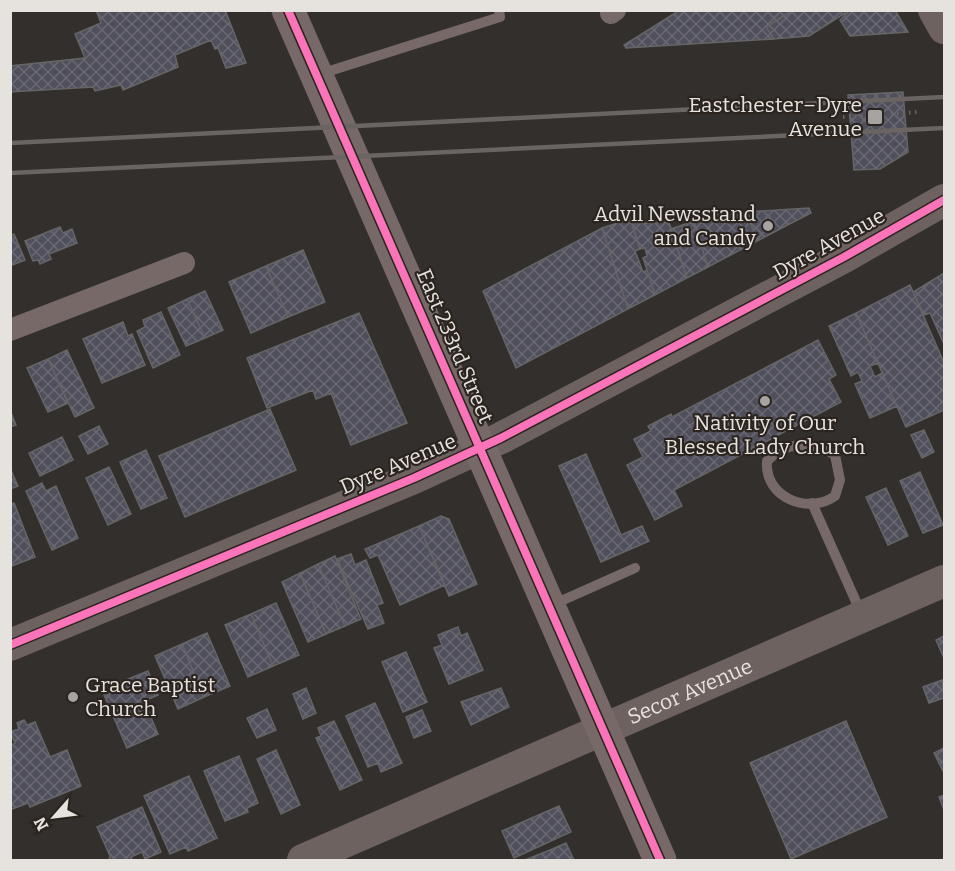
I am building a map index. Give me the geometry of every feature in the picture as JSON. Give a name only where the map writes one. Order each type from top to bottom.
[{"type":"main road","name":"East 233rd Street","points":[[288,10],[660,861]]},
{"type":"street","points":[[934,10],[945,28]]},
{"type":"street","name":"Dyre Avenue","points":[[10,645],[392,488],[480,448],[834,263],[945,200]]},
{"type":"street","points":[[10,330],[184,263]]},
{"type":"street","name":"Secor Avenue","points":[[303,861],[945,581]]},
{"type":"lane","points":[[317,75],[501,17],[499,10]]},
{"type":"lane","points":[[791,446],[828,451],[835,455],[840,480],[835,496],[823,503],[812,503],[786,498],[774,489],[766,474],[767,461],[778,451],[791,446]]},
{"type":"lane","points":[[812,503],[863,617]]},
{"type":"lane","points":[[549,606],[635,568]]},
{"type":"path","points":[[891,114],[918,112]]},
{"type":"path","points":[[843,117],[870,115]]},
{"type":"building","points":[[96,10],[225,10],[246,63],[226,68],[218,48],[215,49],[211,40],[175,55],[178,67],[123,90],[121,85],[95,91],[93,87],[10,92],[10,66],[85,58],[75,34],[101,23]]},
{"type":"building","points":[[680,10],[793,10],[766,27],[774,39],[626,48],[624,45]]},
{"type":"building","points":[[793,10],[850,10],[809,36],[774,39],[766,27]]},
{"type":"building","points":[[850,10],[895,10],[908,32],[850,36],[840,20]]},
{"type":"building","points":[[903,92],[908,152],[880,169],[854,170],[848,95]]},
{"type":"building","name":"Advil Newsstand and Candy","points":[[809,208],[811,213],[759,240],[744,212]]},
{"type":"building","points":[[744,212],[759,240],[708,267],[692,215]]},
{"type":"building","points":[[630,219],[640,249],[635,251],[643,272],[647,270],[655,295],[628,309],[602,228]]},
{"type":"building","points":[[694,221],[708,267],[687,278],[677,248],[683,246],[680,237],[675,239],[671,229]]},
{"type":"building","points":[[669,222],[687,278],[655,295],[643,258],[647,256],[645,248],[640,249],[632,224]]},
{"type":"building","points":[[60,227],[63,233],[72,229],[77,243],[49,254],[51,259],[40,264],[38,260],[33,261],[25,241]]},
{"type":"building","points":[[602,228],[628,309],[516,368],[483,291]]},
{"type":"building","points":[[14,234],[25,260],[10,266],[10,236]]},
{"type":"building","points":[[303,250],[325,302],[288,317],[266,266]]},
{"type":"building","points":[[266,266],[288,317],[251,333],[229,282]]},
{"type":"building","points":[[944,273],[944,344],[930,313],[924,315],[913,292]]},
{"type":"building","points":[[910,285],[944,363],[944,410],[906,427],[856,313]]},
{"type":"building","points":[[205,291],[223,330],[205,338],[187,299]]},
{"type":"building","points":[[187,299],[205,338],[186,346],[168,308]]},
{"type":"building","points":[[161,312],[180,355],[153,368],[137,331],[145,327],[143,320]]},
{"type":"building","points":[[359,313],[407,423],[351,445],[331,393],[316,399],[313,390],[267,408],[247,358]]},
{"type":"building","points":[[856,313],[878,363],[870,366],[875,377],[882,373],[897,406],[870,418],[855,384],[862,381],[858,372],[851,376],[829,326]]},
{"type":"building","points":[[123,322],[128,336],[132,334],[145,365],[102,383],[83,339]]},
{"type":"building","points":[[818,340],[836,375],[829,379],[841,402],[674,490],[682,506],[655,520],[627,465],[643,457],[634,439],[651,431],[648,426],[671,414],[672,417]]},
{"type":"building","points":[[67,350],[94,408],[75,417],[48,359]]},
{"type":"building","points":[[48,359],[68,403],[48,412],[27,368]]},
{"type":"building","points":[[270,409],[296,470],[185,517],[159,456]]},
{"type":"building","points":[[10,410],[16,425],[10,427]]},
{"type":"building","points":[[99,426],[108,444],[88,454],[79,436]]},
{"type":"building","points":[[924,430],[934,452],[922,458],[911,435]]},
{"type":"building","points":[[62,437],[73,460],[40,476],[29,453]]},
{"type":"building","points":[[146,450],[167,498],[141,509],[120,462]]},
{"type":"building","points":[[586,454],[621,535],[642,526],[649,541],[601,562],[559,466]]},
{"type":"building","points":[[109,467],[131,514],[108,525],[86,478]]},
{"type":"building","points":[[10,468],[18,486],[10,489]]},
{"type":"building","points":[[920,472],[943,525],[923,533],[900,481]]},
{"type":"building","points":[[42,483],[46,491],[56,486],[78,538],[52,550],[26,491]]},
{"type":"building","points":[[886,488],[908,536],[888,545],[866,497]]},
{"type":"building","points":[[14,503],[35,557],[12,566],[10,504]]},
{"type":"building","points":[[441,516],[449,519],[477,584],[449,596],[419,526]]},
{"type":"building","points":[[419,526],[445,585],[400,605],[378,555],[370,558],[365,549]]},
{"type":"building","points":[[351,554],[355,565],[366,560],[383,603],[377,605],[384,623],[368,629],[337,559]]},
{"type":"building","points":[[335,556],[361,619],[345,626],[318,564]]},
{"type":"building","points":[[318,564],[345,626],[326,634],[300,573]]},
{"type":"building","points":[[300,573],[326,634],[308,642],[282,582]]},
{"type":"building","points":[[276,603],[299,655],[273,666],[251,614]]},
{"type":"building","points":[[251,614],[273,666],[248,677],[225,625]]},
{"type":"building","points":[[458,627],[461,636],[467,633],[483,670],[449,684],[434,648],[442,645],[438,635]]},
{"type":"building","points":[[207,633],[230,686],[204,697],[182,644]]},
{"type":"building","points":[[944,636],[944,658],[936,640]]},
{"type":"building","points":[[182,644],[204,697],[178,709],[155,656]]},
{"type":"building","points":[[406,652],[427,702],[403,712],[382,662]]},
{"type":"building","points":[[148,671],[158,695],[144,701],[158,734],[127,748],[104,695],[123,687],[121,682]]},
{"type":"building","points":[[942,680],[944,698],[929,703],[923,687]]},
{"type":"building","points":[[306,688],[316,713],[303,719],[293,694]]},
{"type":"building","points":[[501,688],[509,707],[471,725],[461,702]]},
{"type":"building","points":[[375,703],[402,763],[381,772],[378,763],[368,767],[346,716]]},
{"type":"building","points":[[267,709],[276,730],[257,738],[247,718]]},
{"type":"building","points":[[422,710],[431,731],[414,738],[406,717]]},
{"type":"building","points":[[24,720],[27,725],[35,722],[50,757],[67,750],[81,786],[30,807],[28,803],[10,810],[10,746],[15,743],[10,732],[19,729],[17,723]]},
{"type":"building","points":[[334,721],[362,780],[340,790],[316,738],[321,736],[318,728]]},
{"type":"building","points":[[846,721],[887,817],[791,859],[750,763]]},
{"type":"building","points":[[944,748],[944,773],[934,753]]},
{"type":"building","points":[[276,750],[300,805],[281,814],[257,759]]},
{"type":"building","points":[[239,756],[258,803],[247,808],[248,812],[225,821],[204,771]]},
{"type":"building","points":[[189,776],[217,838],[188,851],[186,847],[170,854],[144,796]]},
{"type":"building","points":[[944,795],[944,810],[939,797]]},
{"type":"building","points":[[559,806],[571,832],[514,858],[502,831]]},
{"type":"building","points":[[142,807],[161,852],[145,859],[142,852],[131,857],[132,860],[109,860],[110,856],[97,827]]},
{"type":"building","points":[[566,843],[574,860],[525,860],[550,850]]},
{"type":"railway","points":[[10,143],[944,97]]},
{"type":"railway","points":[[10,173],[944,128]]},
{"type":"cycle path","points":[[288,10],[660,860]]},
{"type":"cycle path","points":[[10,645],[414,478],[501,438],[844,257],[944,200]]},
{"type":"place","name":"Eastchester–Dyre Avenue","points":[[875,117]]},
{"type":"place","name":"Advil Newsstand and Candy","points":[[768,226]]},
{"type":"place","name":"Nativity of Our Blessed Lady Church","points":[[765,401]]},
{"type":"place","name":"Grace Baptist Church","points":[[73,697]]}]
